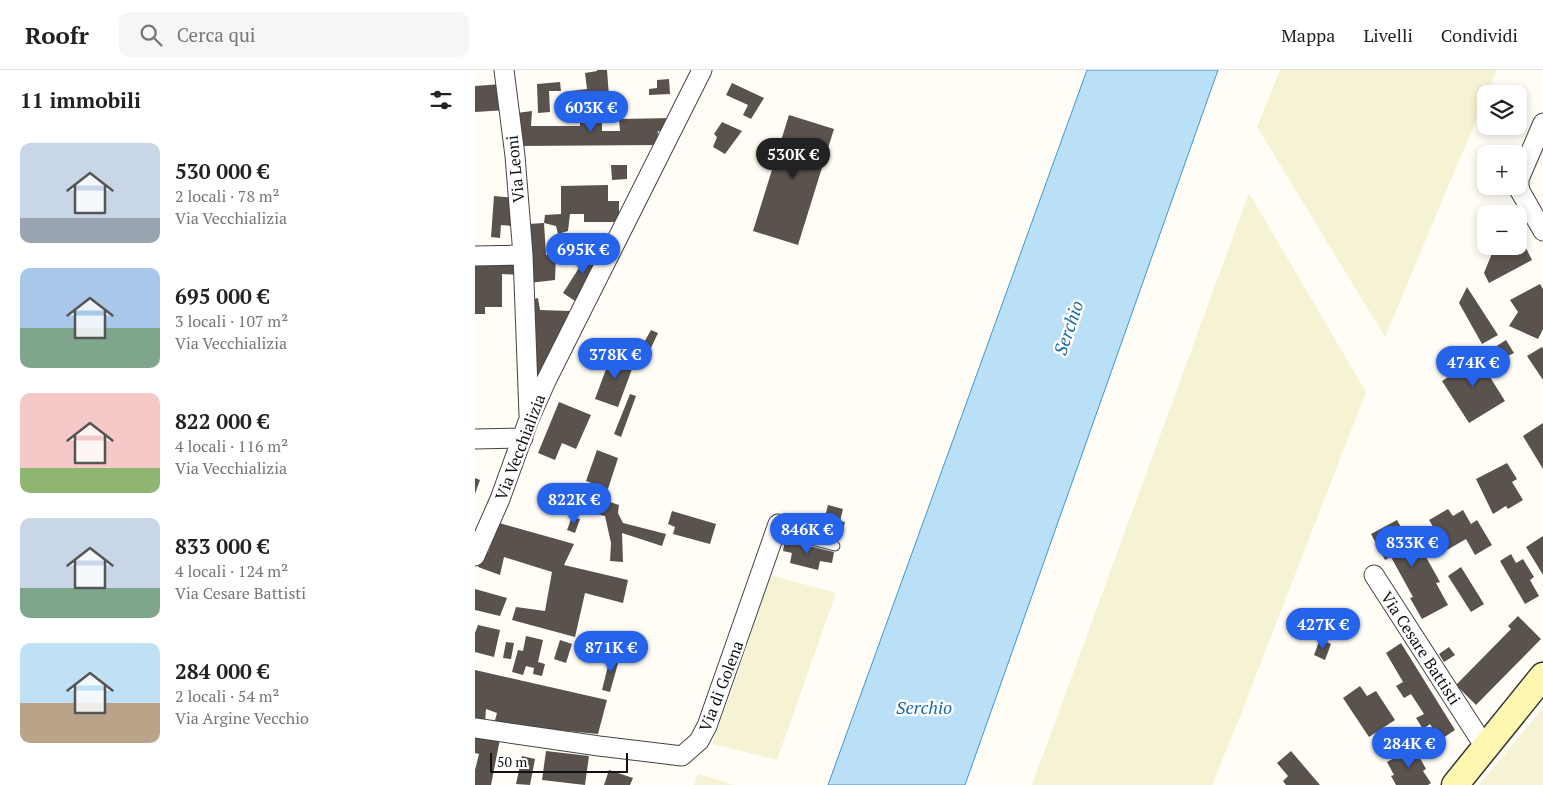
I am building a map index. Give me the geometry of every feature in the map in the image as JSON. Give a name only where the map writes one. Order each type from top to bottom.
[{"type":"street","name":"Via Leoni","points":[[504,70],[515,156],[523,256],[529,419]]},
{"type":"street","name":"Via Vecchializia","points":[[475,556],[500,499],[529,419],[580,310],[702,70]]},
{"type":"street","points":[[1527,160],[1543,123]]},
{"type":"street","points":[[1522,195],[1543,231]]},
{"type":"street","points":[[475,256],[523,256]]},
{"type":"street","points":[[475,439],[523,438]]},
{"type":"street","name":"Via di Golena","points":[[475,728],[682,756],[699,741],[707,726],[778,524]]},
{"type":"street","name":"Via Cesare Battisti","points":[[1374,575],[1485,747]]},
{"type":"street","points":[[1455,785],[1543,676]]},
{"type":"lane","points":[[778,524],[811,540],[835,546]]},
{"type":"shaded area","points":[[1280,70],[1497,70],[1491,85],[1477,85],[1477,118],[1385,337],[1257,127]]},
{"type":"shaded area","points":[[1249,193],[1366,392],[1212,785],[1032,785]]},
{"type":"shaded area","points":[[770,575],[836,593],[777,760],[712,744],[739,670]]},
{"type":"shaded area","points":[[1543,708],[1543,785],[1479,785]]},
{"type":"shaded area","points":[[698,774],[735,785],[694,785]]},
{"type":"water","name":"Serchio","points":[[1087,70],[1218,70],[965,785],[828,785]]},
{"type":"building","points":[[607,70],[609,96],[571,100],[570,91],[587,89],[585,73]]},
{"type":"building","points":[[669,79],[670,94],[649,95],[649,89],[657,88],[657,80]]},
{"type":"building","points":[[560,82],[561,91],[549,91],[550,112],[538,113],[537,84]]},
{"type":"building","points":[[732,83],[764,98],[751,119],[743,115],[748,105],[726,95]]},
{"type":"building","points":[[502,84],[507,110],[475,112],[475,86]]},
{"type":"building","points":[[532,111],[531,126],[580,126],[580,119],[602,119],[602,131],[620,131],[619,119],[673,118],[664,131],[658,131],[657,145],[521,146],[517,113]]},
{"type":"building","points":[[789,115],[834,129],[798,245],[753,231]]},
{"type":"building","points":[[722,122],[742,131],[725,154],[713,147],[717,137],[714,134]]},
{"type":"building","points":[[611,165],[627,165],[627,179],[612,180]]},
{"type":"building","points":[[608,185],[608,201],[619,201],[619,222],[584,222],[584,214],[570,214],[568,231],[558,234],[556,226],[544,223],[545,215],[561,214],[561,186]]},
{"type":"building","points":[[494,196],[514,198],[512,226],[501,225],[500,238],[491,237]]},
{"type":"building","points":[[544,223],[546,255],[556,255],[555,280],[529,283],[528,224]]},
{"type":"building","points":[[591,249],[603,257],[575,301],[563,293]]},
{"type":"building","points":[[1527,250],[1532,260],[1489,283],[1484,273],[1491,255],[1527,255]]},
{"type":"building","points":[[475,260],[521,260],[521,275],[502,274],[502,307],[485,307],[485,314],[475,314]]},
{"type":"building","points":[[1540,284],[1543,289],[1543,329],[1538,339],[1509,326],[1518,312],[1510,300]]},
{"type":"building","points":[[1467,287],[1498,335],[1482,344],[1459,303]]},
{"type":"building","points":[[538,298],[540,310],[570,311],[538,377],[531,375],[530,300]]},
{"type":"building","points":[[651,330],[658,333],[650,350],[642,346]]},
{"type":"building","points":[[1506,340],[1514,353],[1502,359],[1495,347]]},
{"type":"building","points":[[1471,347],[1505,401],[1469,423],[1442,381],[1465,366],[1458,355]]},
{"type":"building","points":[[1542,347],[1543,349],[1543,380],[1527,356]]},
{"type":"building","points":[[612,353],[635,361],[618,407],[595,399]]},
{"type":"building","points":[[630,394],[636,396],[621,437],[614,434]]},
{"type":"building","points":[[559,402],[591,415],[576,449],[562,443],[555,460],[538,453]]},
{"type":"building","points":[[1543,423],[1543,469],[1523,436]]},
{"type":"building","points":[[597,450],[618,458],[608,489],[586,481]]},
{"type":"building","points":[[1507,463],[1517,479],[1512,482],[1523,500],[1508,509],[1506,506],[1493,514],[1476,479]]},
{"type":"building","points":[[475,478],[480,480],[475,494]]},
{"type":"building","points":[[595,497],[619,505],[618,513],[623,523],[666,534],[662,546],[622,533],[623,562],[610,561],[611,543],[605,516],[591,513]]},
{"type":"building","points":[[828,505],[843,509],[840,521],[845,522],[842,534],[835,533],[833,543],[819,539]]},
{"type":"building","points":[[1448,509],[1453,516],[1463,510],[1471,524],[1477,520],[1492,545],[1475,555],[1466,539],[1447,550],[1429,520]]},
{"type":"building","points":[[672,511],[716,524],[710,544],[673,534],[675,527],[668,524]]},
{"type":"building","points":[[572,517],[580,519],[575,533],[567,530]]},
{"type":"building","points":[[1397,520],[1410,544],[1417,541],[1440,582],[1436,583],[1448,605],[1422,619],[1410,598],[1413,597],[1391,557],[1385,560],[1371,534]]},
{"type":"building","points":[[499,523],[574,544],[564,565],[628,580],[623,603],[585,593],[575,637],[512,620],[516,607],[545,611],[552,572],[504,557],[500,575],[478,567],[485,553],[488,553]]},
{"type":"building","points":[[1543,536],[1543,575],[1526,547]]},
{"type":"building","points":[[785,540],[834,552],[832,563],[820,561],[818,570],[790,563],[792,553],[783,551]]},
{"type":"building","points":[[1511,554],[1516,563],[1523,559],[1534,577],[1530,580],[1539,596],[1525,604],[1500,561]]},
{"type":"building","points":[[1461,567],[1484,604],[1471,612],[1448,576]]},
{"type":"building","points":[[475,589],[507,598],[500,616],[475,610]]},
{"type":"building","points":[[1332,608],[1344,624],[1333,631],[1328,620]]},
{"type":"building","points":[[1518,616],[1541,639],[1476,705],[1456,685],[1511,629],[1508,626]]},
{"type":"building","points":[[478,625],[500,630],[494,657],[475,652],[475,633]]},
{"type":"building","points":[[526,636],[543,640],[538,662],[545,664],[542,676],[533,674],[534,668],[526,666],[523,675],[512,672],[518,650],[523,651]]},
{"type":"building","points":[[1320,639],[1331,644],[1325,660],[1314,655]]},
{"type":"building","points":[[560,640],[572,644],[566,663],[554,659]]},
{"type":"building","points":[[506,642],[514,643],[511,659],[503,658]]},
{"type":"building","points":[[1401,643],[1455,730],[1440,740],[1430,724],[1423,729],[1416,718],[1424,714],[1411,694],[1404,698],[1396,686],[1403,682],[1386,653]]},
{"type":"building","points":[[1449,647],[1455,655],[1444,662],[1439,654]]},
{"type":"building","points":[[611,654],[620,656],[610,692],[602,690]]},
{"type":"building","points":[[475,670],[607,700],[598,734],[494,724],[497,713],[486,709],[485,723],[475,721]]},
{"type":"building","points":[[1360,686],[1367,696],[1376,691],[1395,720],[1369,737],[1343,698]]},
{"type":"building","points":[[475,734],[500,739],[491,785],[475,785],[475,770],[479,754],[475,753]]},
{"type":"building","points":[[1414,747],[1426,769],[1423,771],[1431,783],[1428,785],[1396,785],[1391,776],[1394,775],[1387,762]]},
{"type":"building","points":[[546,751],[589,756],[585,785],[542,780]]},
{"type":"building","points":[[1291,751],[1320,785],[1286,785],[1283,781],[1288,776],[1277,763]]},
{"type":"building","points":[[522,756],[535,759],[530,785],[516,784]]},
{"type":"building","points":[[609,770],[633,778],[630,785],[604,785]]}]
